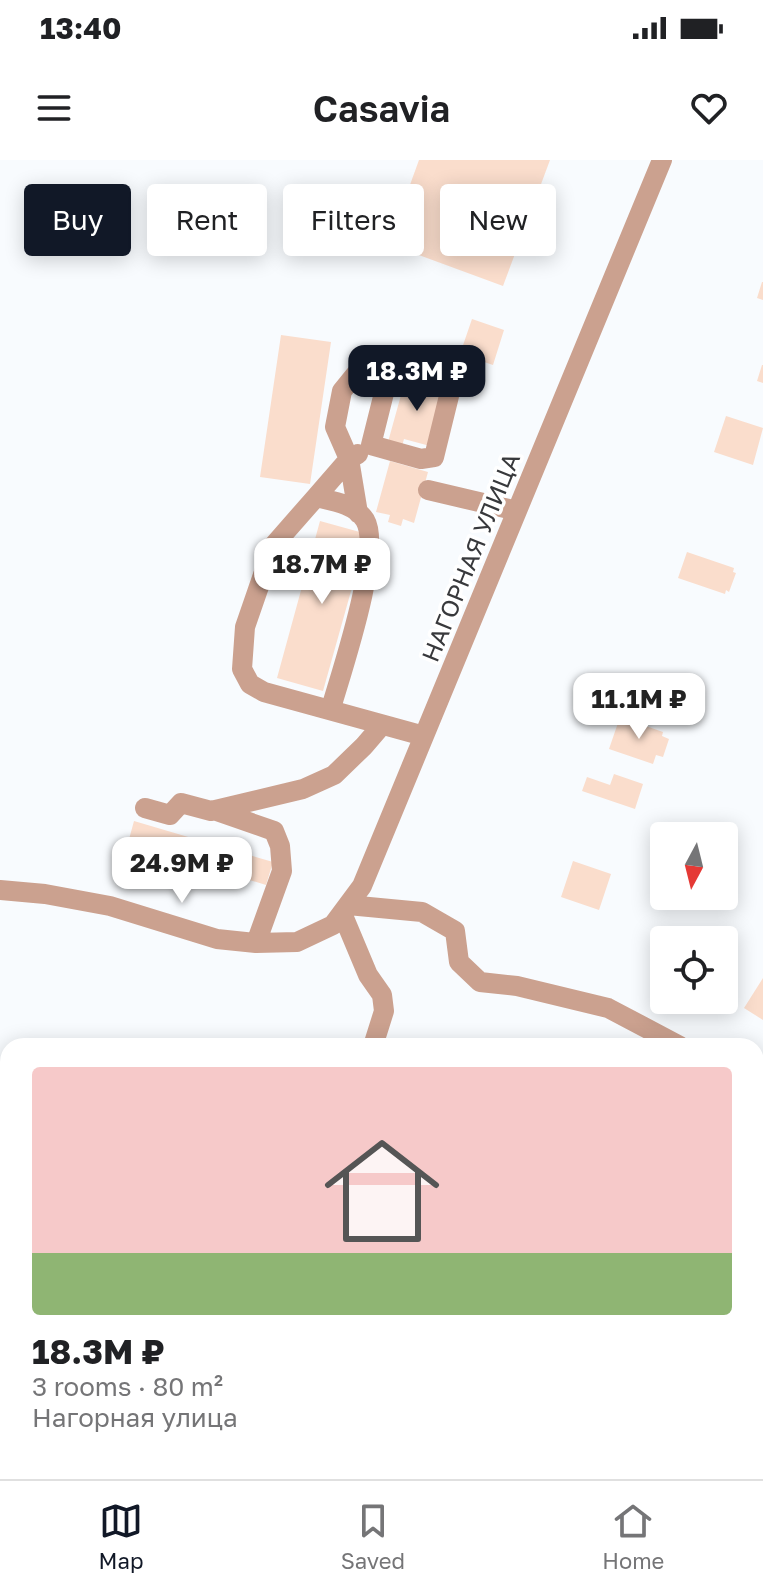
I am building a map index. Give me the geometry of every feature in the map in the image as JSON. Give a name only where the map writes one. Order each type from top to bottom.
[{"type":"street","name":"НАГОРНАЯ УЛИЦА","points":[[4,894],[45,894],[110,906],[217,939],[256,943],[297,942],[333,925],[362,886],[662,160]]},
{"type":"street","points":[[358,513],[349,459],[335,427],[342,391],[355,375],[373,377],[385,389],[371,445],[349,459],[273,546],[245,627],[242,669],[250,684],[264,692],[424,736]]},
{"type":"street","points":[[371,445],[421,459],[434,457],[449,396]]},
{"type":"street","points":[[428,490],[517,511]]},
{"type":"street","points":[[316,497],[348,505],[365,519],[371,536],[366,576],[331,708]]},
{"type":"street","points":[[214,810],[303,789],[334,775],[382,725]]},
{"type":"street","points":[[145,808],[170,815],[181,803],[214,810],[274,831],[280,846],[282,871],[256,943]]},
{"type":"street","points":[[376,1038],[384,1011],[382,995],[368,975],[345,909],[385,907],[422,912],[455,931],[459,962],[480,982],[517,986],[608,1008],[665,1038]]},
{"type":"building","points":[[419,160],[550,160],[541,184],[440,184],[440,256],[514,256],[503,286],[422,256],[424,256],[424,184],[410,184]]},
{"type":"building","points":[[763,282],[763,300],[757,298]]},
{"type":"building","points":[[472,319],[504,330],[493,365],[460,354]]},
{"type":"building","points":[[281,335],[331,342],[310,484],[260,477]]},
{"type":"building","points":[[763,365],[763,383],[757,381]]},
{"type":"building","points":[[406,377],[447,389],[430,446],[404,439],[402,446],[388,442]]},
{"type":"building","points":[[726,416],[763,428],[753,465],[714,452]]},
{"type":"building","points":[[390,461],[428,472],[414,523],[403,519],[401,526],[388,522],[390,515],[376,512]]},
{"type":"building","points":[[320,521],[367,534],[323,691],[277,678]]},
{"type":"building","points":[[687,552],[734,568],[733,572],[736,573],[729,592],[726,590],[725,594],[678,578]]},
{"type":"building","points":[[620,717],[663,732],[662,736],[669,739],[663,757],[656,755],[653,764],[609,749]]},
{"type":"building","points":[[614,774],[643,784],[635,809],[582,791],[587,777],[610,785]]},
{"type":"building","points":[[134,821],[273,862],[266,885],[128,843]]},
{"type":"building","points":[[573,861],[611,874],[599,910],[561,897]]},
{"type":"building","points":[[763,978],[763,1020],[744,1008]]}]
